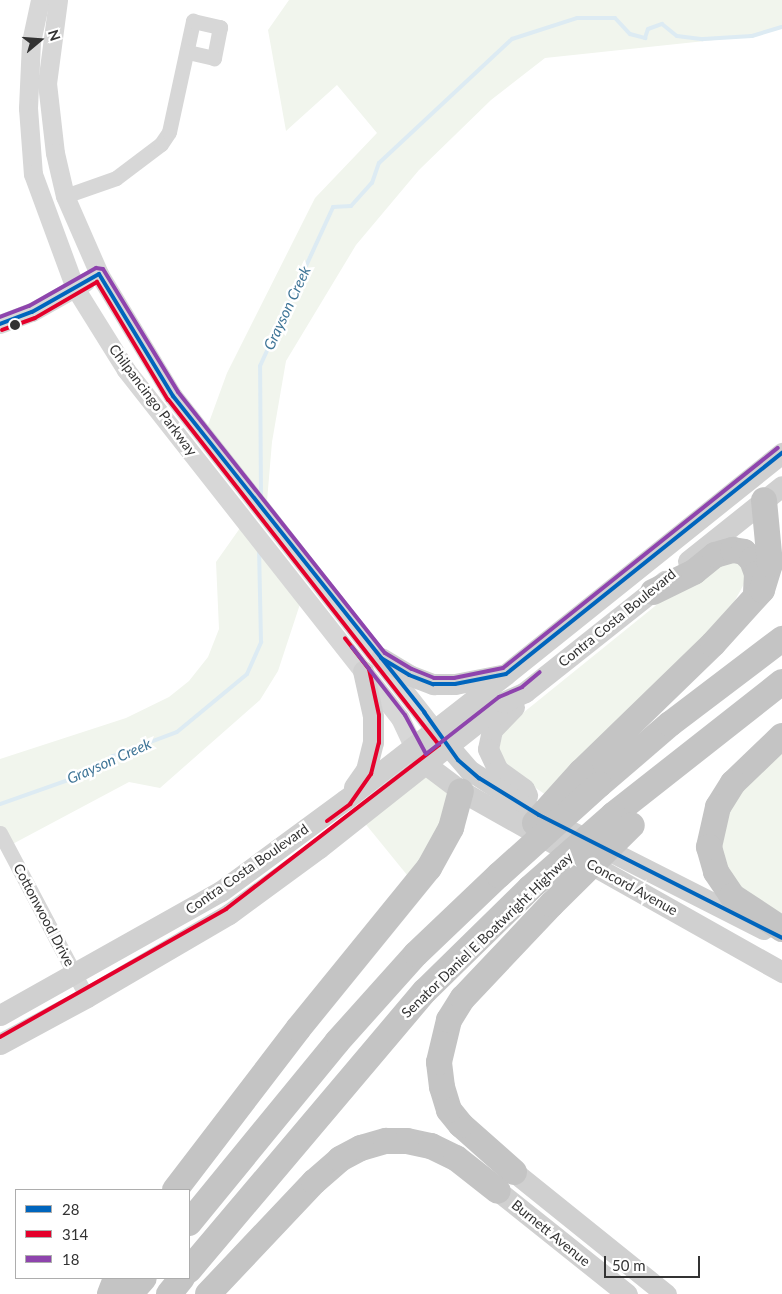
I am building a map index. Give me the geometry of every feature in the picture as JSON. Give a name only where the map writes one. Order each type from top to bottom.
[{"type":"highway","points":[[190,1222],[336,1042],[416,954],[499,875],[590,779],[754,600],[762,590],[770,564],[776,499]]},
{"type":"highway","points":[[653,592],[694,572],[715,555],[734,550],[744,552],[752,560],[757,580],[754,600]]},
{"type":"highway","points":[[590,779],[670,724],[782,639]]},
{"type":"highway","name":"Senator Daniel E Boatwright Highway","points":[[190,1269],[425,991],[530,888],[622,820],[651,782],[782,682]]},
{"type":"highway","points":[[782,736],[733,783],[718,807],[709,847],[716,872],[732,896],[782,929]]},
{"type":"highway","points":[[176,1189],[298,1029],[429,868],[451,828],[461,792]]},
{"type":"highway","points":[[506,1181],[450,1110],[442,1087],[439,1062],[449,1020],[463,998],[552,904],[622,820]]},
{"type":"highway","points":[[208,1294],[314,1182],[340,1159],[361,1148],[386,1141],[407,1141],[431,1146],[506,1181]]},
{"type":"highway","points":[[110,1294],[116,1279]]},
{"type":"highway","points":[[130,1294],[143,1279]]},
{"type":"highway","points":[[169,1294],[181,1279]]},
{"type":"main road","name":"Contra Costa Boulevard","points":[[0,1044],[110,984],[229,914],[419,755],[434,729],[506,674],[782,453]]},
{"type":"main road","name":"Contra Costa Boulevard","points":[[0,1015],[221,891],[345,800],[419,755],[446,746],[503,702],[525,692],[776,499]]},
{"type":"main road","points":[[381,658],[409,675],[434,684],[454,684],[506,674]]},
{"type":"main road","points":[[345,800],[366,770],[373,742],[373,716],[363,671]]},
{"type":"main road","points":[[525,692],[492,730],[488,749],[498,770],[524,789],[539,815]]},
{"type":"main road","name":"Concord Avenue","points":[[434,729],[446,746],[479,778],[539,815],[782,938]]},
{"type":"main road","name":"Concord Avenue","points":[[419,755],[461,792],[782,972]]},
{"type":"main road","points":[[110,984],[112,972],[117,967],[159,944],[167,923]]},
{"type":"main road","name":"Burnett Avenue","points":[[506,1181],[628,1294]]},
{"type":"main road","name":"Burnett Avenue","points":[[506,1181],[666,1294]]},
{"type":"street","name":"Chilpancingo Parkway","points":[[40,0],[31,42],[28,99],[33,174],[75,288],[126,370],[400,718],[419,755]]},
{"type":"street","name":"Chilpancingo Parkway","points":[[58,0],[47,83],[55,153],[65,196],[99,274],[173,396],[381,658],[434,729]]},
{"type":"street","points":[[65,196],[104,184],[161,144],[169,132],[187,52]]},
{"type":"street","points":[[0,324],[32,312],[99,274]]},
{"type":"street","points":[[172,428],[190,437],[221,476],[234,486],[246,489]]},
{"type":"street","points":[[273,557],[287,565],[316,595],[328,593]]},
{"type":"street","name":"Cottonwood Drive","points":[[0,833],[87,997]]},
{"type":"shaded area","points":[[289,0],[782,0],[782,27],[752,36],[545,58],[491,100],[419,170],[356,245],[286,361],[272,442],[266,513],[204,436],[227,373],[315,198],[377,133],[337,85],[286,131],[268,30]]},
{"type":"shaded area","points":[[245,521],[303,595],[278,671],[260,700],[160,788],[129,782],[7,847],[0,834],[0,759],[126,718],[169,697],[189,681],[208,657],[219,629],[216,562]]},
{"type":"shaded area","points":[[720,561],[739,564],[745,572],[744,584],[733,604],[710,631],[546,795],[511,771],[499,752],[499,746],[503,733],[513,721],[665,598]]},
{"type":"shaded area","points":[[782,736],[782,929],[732,896],[711,828]]},
{"type":"shaded area","points":[[424,763],[461,791],[416,886],[359,816]]},
{"type":"waterway","name":"Grayson Creek","points":[[261,497],[260,366],[333,207],[351,206],[372,183],[379,163],[512,39],[577,18],[615,18],[630,34],[645,38],[648,29],[662,24],[677,36],[703,39],[752,36],[782,27]]},
{"type":"waterway","name":"Grayson Creek","points":[[0,804],[85,774],[113,756],[177,732],[247,674],[261,642],[259,549]]},
{"type":"transit line","name":"18","points":[[0,317],[29,306],[96,268],[103,269],[178,392],[385,653],[412,669],[434,678],[454,678],[503,668],[778,448]]},
{"type":"transit line","name":"28","points":[[0,324],[32,312],[99,274],[173,396],[424,712],[458,760],[479,778],[539,815],[782,938]]},
{"type":"transit line","name":"314","points":[[0,1037],[226,909],[439,745],[168,400],[97,282],[35,318],[2,330]]},
{"type":"transit line","name":"28","points":[[381,658],[409,675],[433,684],[455,684],[506,674],[782,453]]},
{"type":"transit line","name":"314","points":[[327,821],[350,804],[371,774],[379,743],[379,715],[369,669],[345,638]]},
{"type":"transit line","name":"18","points":[[352,647],[405,715],[426,754],[499,697],[522,687],[540,672]]}]
